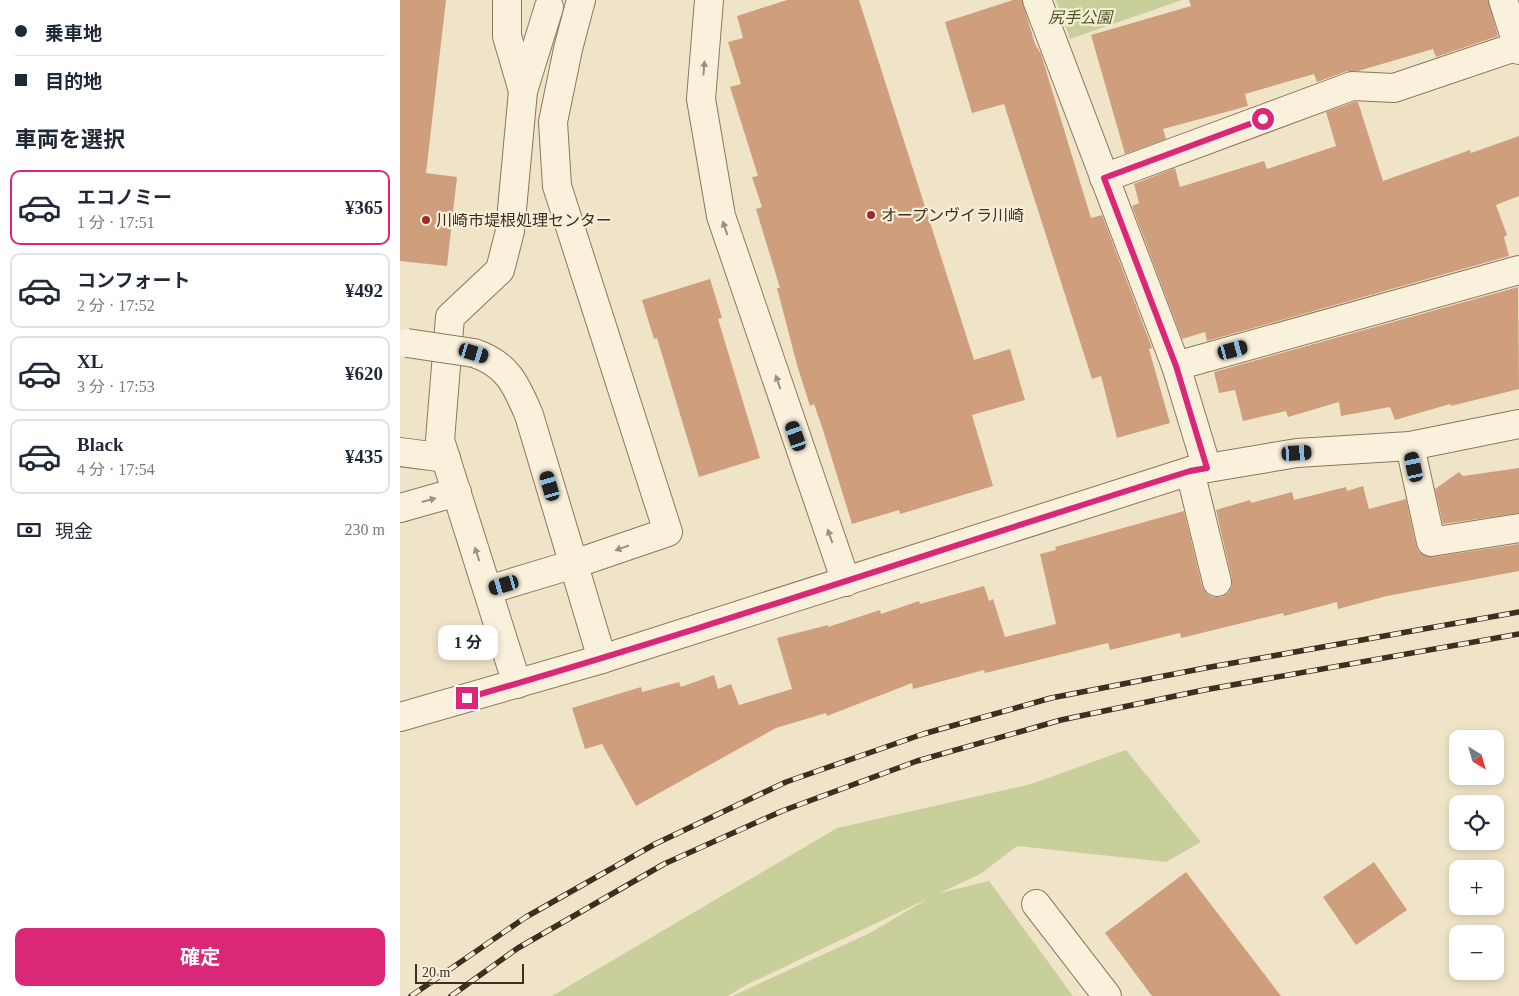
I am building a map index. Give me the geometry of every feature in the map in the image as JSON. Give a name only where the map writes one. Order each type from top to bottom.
[{"type":"street","points":[[488,590],[574,564],[668,532],[557,186],[553,122],[568,49],[581,0]]},
{"type":"street","points":[[710,0],[701,99],[721,216],[846,582]]},
{"type":"street","points":[[1037,0],[1176,366],[1198,470],[1217,582]]},
{"type":"street","points":[[1104,178],[1352,86],[1394,88],[1518,48],[1503,0]]},
{"type":"street","points":[[507,2],[507,36],[523,91]]},
{"type":"street","points":[[517,684],[440,440],[450,318],[500,270],[510,231],[523,91],[549,7]]},
{"type":"street","points":[[514,181],[557,186]]},
{"type":"street","points":[[1176,366],[1519,270]]},
{"type":"street","points":[[407,343],[474,353],[491,359],[506,371],[519,391],[529,415],[602,660]]},
{"type":"street","points":[[400,717],[602,660],[1198,470],[1297,453],[1410,446],[1519,424]]},
{"type":"street","points":[[1410,446],[1431,542],[1519,528]]},
{"type":"street","points":[[400,452],[446,458]]},
{"type":"street","points":[[400,508],[457,492]]},
{"type":"street","points":[[1036,904],[1107,996]]},
{"type":"green space","name":"尻手公園","points":[[1056,0],[1182,0],[1070,39]]},
{"type":"green space","points":[[1126,750],[1201,842],[1166,862],[1017,846],[982,873],[940,893],[989,881],[1073,996],[732,996],[870,933],[929,898],[746,985],[728,996],[552,996],[837,828],[1031,784]]},
{"type":"building","name":"川崎市堤根処理センター","points":[[400,0],[446,0],[426,173],[457,177],[447,266],[400,261]]},
{"type":"building","points":[[787,0],[859,0],[974,360],[1010,349],[1025,400],[972,415],[993,486],[900,514],[899,510],[852,524],[823,430],[814,404],[810,406],[797,365],[777,288],[780,288],[756,209],[762,207],[752,177],[758,176],[730,87],[741,84],[728,42],[743,38],[737,16]]},
{"type":"building","points":[[1013,0],[1022,0],[1035,44],[1041,54],[1091,218],[1102,215],[1152,348],[1149,349],[1170,423],[1117,438],[1101,376],[1092,379],[1004,104],[972,113],[945,22]]},
{"type":"building","points":[[1189,0],[1488,0],[1498,36],[1436,57],[1433,49],[1358,71],[1347,71],[1317,82],[1314,74],[1245,94],[1248,106],[1163,129],[1166,139],[1125,154],[1091,35],[1191,6]]},
{"type":"building","points":[[1358,102],[1383,181],[1470,150],[1471,153],[1519,136],[1519,196],[1496,205],[1507,235],[1504,237],[1509,256],[1207,341],[1205,332],[1182,339],[1132,206],[1139,203],[1134,184],[1175,168],[1180,187],[1264,161],[1267,169],[1336,146],[1326,112]]},
{"type":"building","points":[[710,279],[722,318],[718,319],[760,458],[699,477],[657,338],[654,339],[642,300]]},
{"type":"building","points":[[1518,287],[1519,389],[1451,406],[1450,404],[1395,420],[1390,407],[1341,416],[1339,402],[1288,417],[1286,411],[1243,421],[1235,390],[1219,393],[1214,372]]},
{"type":"building","points":[[1519,468],[1519,513],[1443,524],[1435,489],[1459,472],[1463,476]]},
{"type":"building","points":[[1363,486],[1369,509],[1406,499],[1416,545],[1419,552],[1425,556],[1433,557],[1519,544],[1519,571],[1387,596],[1338,609],[1337,602],[1284,616],[1283,613],[1181,638],[1180,633],[1110,650],[1108,643],[985,673],[984,670],[913,689],[912,683],[827,716],[826,713],[776,728],[636,806],[602,744],[585,749],[572,708],[641,687],[642,692],[679,682],[681,687],[714,675],[718,689],[731,684],[739,705],[792,689],[777,638],[828,625],[828,627],[880,610],[881,614],[919,601],[920,604],[984,586],[989,601],[993,599],[1005,637],[1056,624],[1040,554],[1056,550],[1055,547],[1184,511],[1202,586],[1206,593],[1212,597],[1221,597],[1228,593],[1232,586],[1232,579],[1216,510],[1250,500],[1251,503],[1292,492],[1294,500],[1346,487],[1347,491]]},
{"type":"building","points":[[1374,862],[1407,910],[1356,945],[1323,897]]},
{"type":"building","points":[[1186,872],[1281,996],[1152,996],[1105,933]]},
{"type":"railway","points":[[411,996],[526,917],[655,844],[786,782],[923,734],[1051,698],[1205,668],[1519,612]]},
{"type":"railway","points":[[451,996],[518,948],[664,864],[782,811],[917,761],[1061,720],[1204,690],[1519,634]]},
{"type":"place","name":"オープンヴイラ川崎","points":[[871,215]]},
{"type":"place","name":"川崎市堤根処理センター","points":[[426,220]]},
{"type":"route","points":[[467,698],[602,660],[1066,509],[1190,471],[1207,468],[1176,366],[1104,178],[1263,119]]}]
